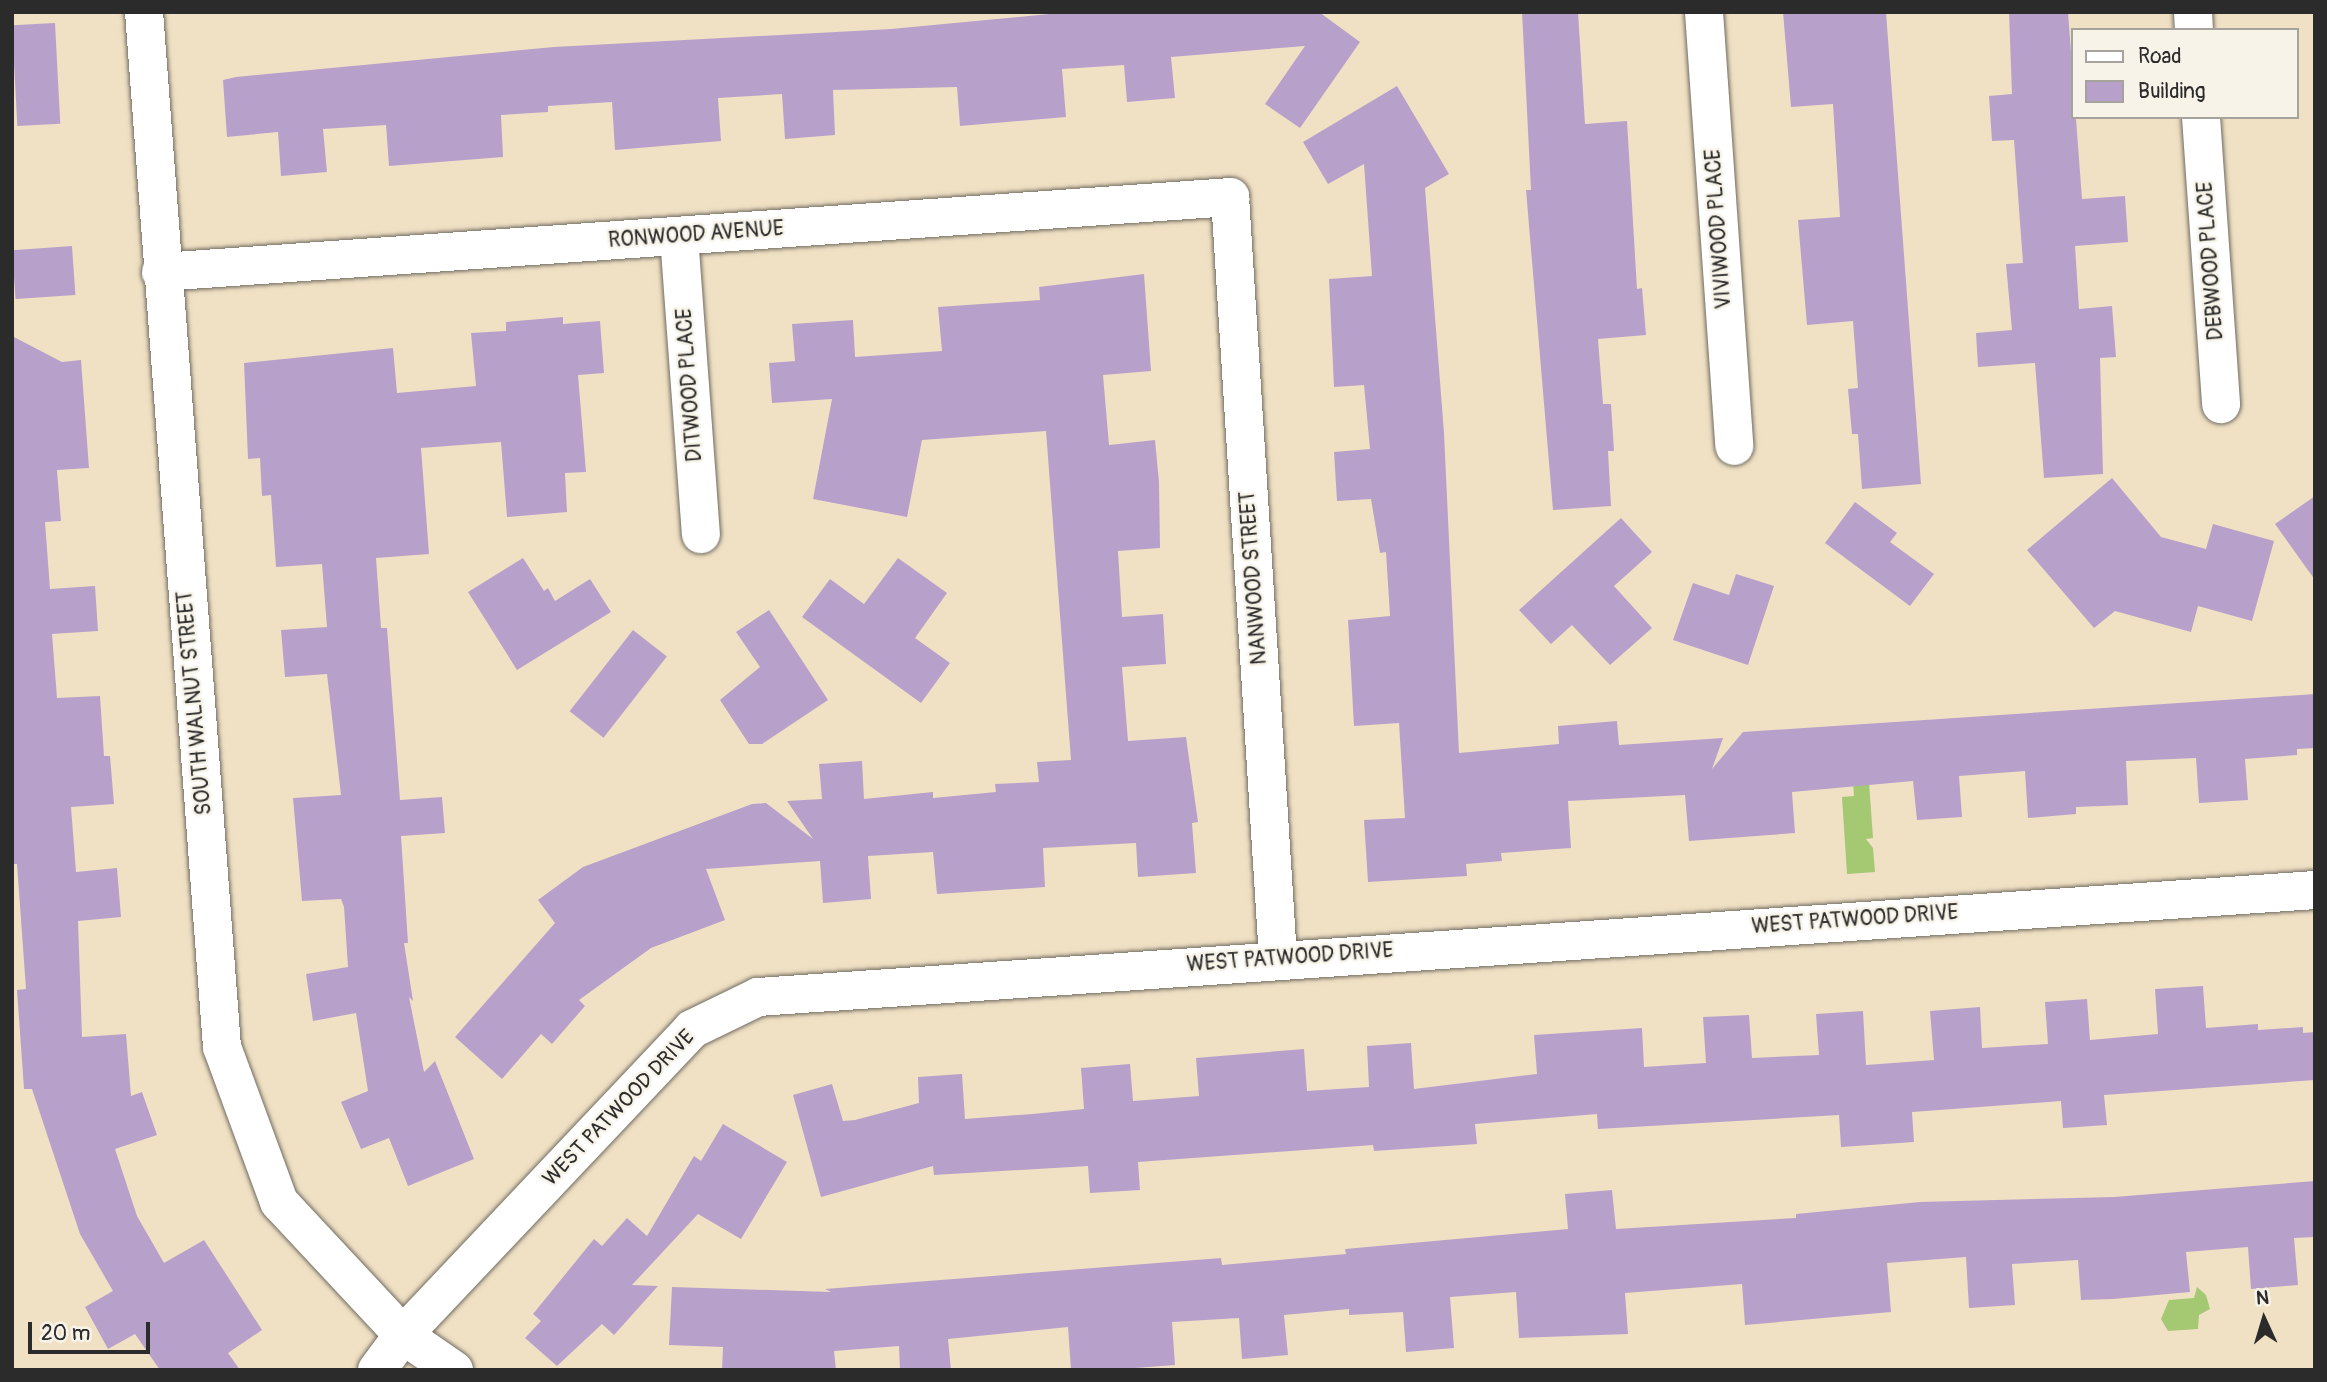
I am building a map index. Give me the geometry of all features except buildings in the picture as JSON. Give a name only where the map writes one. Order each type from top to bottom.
[{"type":"street","name":"SOUTH WALNUT STREET","points":[[144,12],[161,272],[222,1047],[279,1202],[403,1335],[454,1370]]},
{"type":"street","name":"VIVIWOOD PLACE","points":[[1703,12],[1734,446]]},
{"type":"street","name":"DEBWOOD PLACE","points":[[2201,119],[2221,404]]},
{"type":"street","name":"RONWOOD AVENUE","points":[[161,272],[1230,197]]},
{"type":"street","name":"NANWOOD STREET","points":[[1230,197],[1278,958]]},
{"type":"street","name":"DITWOOD PLACE","points":[[679,236],[701,534]]},
{"type":"street","name":"WEST PATWOOD DRIVE","points":[[377,1370],[403,1335],[692,1029],[758,997],[1278,958],[2315,890]]},
{"type":"green space","points":[[1869,782],[1873,838],[1866,839],[1873,848],[1875,872],[1847,874],[1842,797],[1854,796],[1853,783]]},
{"type":"green space","points":[[2197,1287],[2206,1295],[2210,1309],[2199,1315],[2198,1329],[2168,1331],[2161,1319],[2169,1300],[2194,1298]]}]
